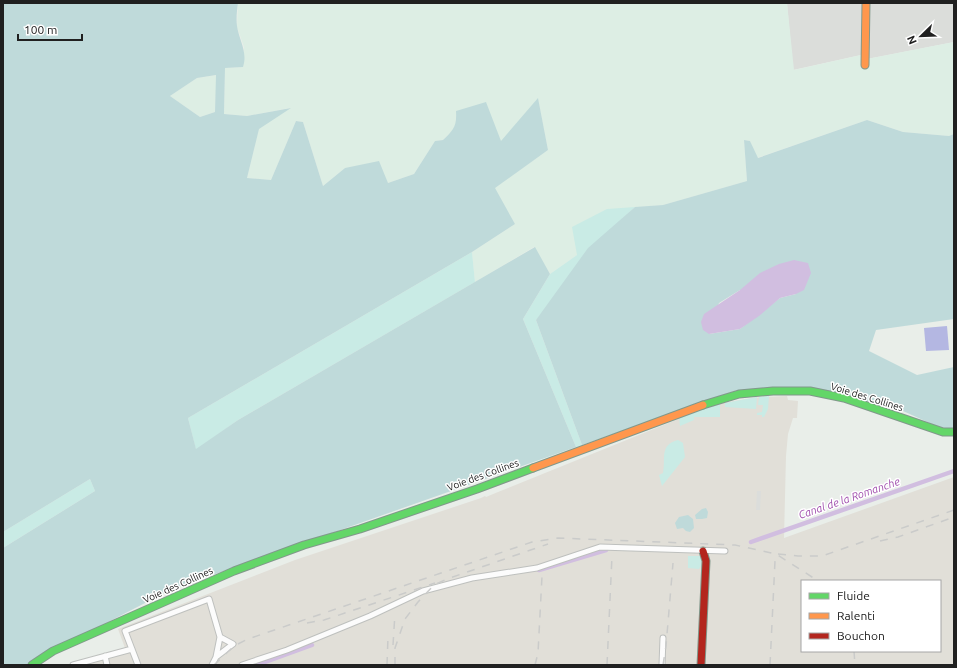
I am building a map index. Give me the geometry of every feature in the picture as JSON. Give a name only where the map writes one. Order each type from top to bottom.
[{"type":"street","points":[[865,65],[866,3]]},
{"type":"street","name":"Voie des Collines","points":[[32,665],[53,651],[234,571],[304,545],[360,529],[477,489],[700,406],[740,394],[773,390],[810,392],[844,398],[943,432],[954,432]]},
{"type":"street","points":[[242,665],[287,650],[370,616],[423,592],[472,578],[537,568],[600,546],[725,551]]},
{"type":"street","points":[[701,665],[706,561],[703,551]]},
{"type":"street","points":[[138,665],[125,631],[209,599],[220,637],[216,657],[212,665]]},
{"type":"street","points":[[216,657],[234,644],[220,637]]},
{"type":"street","points":[[662,665],[663,638]]},
{"type":"street","points":[[73,665],[132,649]]},
{"type":"street","points":[[105,656],[106,665]]},
{"type":"shaded area","points":[[3,3],[238,3],[237,26],[244,51],[244,62],[243,67],[225,68],[224,114],[247,116],[291,108],[259,129],[247,178],[271,180],[296,121],[303,122],[323,186],[345,168],[379,161],[388,183],[414,174],[435,141],[443,140],[452,131],[456,121],[456,111],[486,102],[501,141],[538,98],[548,150],[495,188],[515,224],[472,252],[188,418],[196,449],[238,420],[535,247],[550,274],[523,319],[576,447],[170,590],[37,659],[29,665],[3,665],[3,548],[95,491],[90,479],[3,532]],"holes":[[[216,75],[215,112],[200,117],[170,96],[197,78]]]},
{"type":"shaded area","points":[[238,3],[787,3],[794,70],[861,55],[867,59],[954,42],[954,134],[949,136],[903,132],[867,120],[757,158],[750,141],[744,140],[747,181],[663,205],[607,210],[577,255],[550,274],[534,247],[475,282],[472,252],[515,224],[494,188],[548,150],[538,99],[501,142],[457,120],[454,129],[443,140],[435,141],[414,174],[388,183],[345,168],[323,186],[303,122],[296,121],[271,180],[247,178],[259,128],[290,108],[247,116],[224,114],[225,68],[243,67],[244,47],[237,27]]},
{"type":"shaded area","points":[[787,3],[954,3],[954,42],[867,59],[861,55],[793,70]]},
{"type":"shaded area","points":[[217,75],[215,112],[200,117],[170,96],[197,78]]},
{"type":"shaded area","points":[[867,120],[903,132],[949,136],[954,134],[954,319],[876,330],[869,351],[917,375],[954,367],[954,429],[945,430],[892,406],[813,391],[793,389],[737,390],[582,445],[536,320],[588,248],[635,207],[663,205],[747,181],[744,140],[750,141],[758,158]],"holes":[[[740,290],[796,294],[780,298],[740,329],[709,334],[719,303]]]},
{"type":"shaded area","points":[[635,207],[620,221],[536,320],[582,445],[576,447],[523,319],[550,274],[577,255],[572,227],[607,209]]},
{"type":"shaded area","points":[[472,252],[475,282],[238,420],[196,450],[188,418]]},
{"type":"shaded area","points":[[794,260],[808,263],[811,273],[804,290],[796,294],[780,298],[759,316],[740,329],[709,334],[703,330],[701,322],[704,314],[740,290],[760,273],[779,264]]},
{"type":"shaded area","points":[[947,326],[949,350],[926,351],[924,328]]},
{"type":"shaded area","points":[[769,396],[768,409],[764,417],[762,417],[762,415],[757,415],[757,413],[762,412],[763,405],[758,405],[759,397]]},
{"type":"shaded area","points":[[787,396],[788,400],[798,401],[797,418],[793,418],[788,434],[784,538],[954,477],[954,665],[66,665],[125,648],[118,629],[295,560],[485,496],[486,497],[676,420],[727,402],[760,397]]},
{"type":"shaded area","points":[[757,397],[756,409],[725,407],[725,403]]},
{"type":"shaded area","points":[[720,404],[720,417],[694,417],[694,420],[680,426],[679,418]]},
{"type":"shaded area","points":[[678,440],[683,443],[685,457],[662,486],[659,475],[663,473],[664,453],[668,445]]},
{"type":"shaded area","points":[[90,479],[95,491],[3,548],[3,532]]},
{"type":"shaded area","points":[[757,491],[761,491],[760,510],[756,510]]},
{"type":"shaded area","points":[[706,508],[708,512],[707,518],[696,519],[695,515],[702,509]]},
{"type":"shaded area","points":[[688,515],[693,519],[694,528],[690,532],[683,528],[677,529],[675,523],[679,517]]},
{"type":"shaded area","points":[[688,556],[701,556],[701,566],[699,569],[688,568]]},
{"type":"waterway","name":"Canal de la Romanche","points":[[751,542],[954,471]]},
{"type":"waterway","name":"Canal de la Romanche","points":[[539,570],[606,550]]},
{"type":"waterway","name":"Canal de la Romanche","points":[[257,665],[312,645]]},
{"type":"railway","points":[[778,554],[822,556],[954,510]]},
{"type":"railway","points":[[880,541],[898,537],[954,517]]},
{"type":"railway","points":[[214,665],[234,646],[248,639],[532,542],[558,538],[735,545],[776,554],[816,580]]},
{"type":"railway","points":[[395,665],[395,648],[405,619],[434,585],[447,579],[548,544]]},
{"type":"railway","points":[[607,665],[612,556]]},
{"type":"railway","points":[[770,665],[775,561]]},
{"type":"railway","points":[[663,665],[673,563]]},
{"type":"railway","points":[[535,665],[538,653],[542,576]]},
{"type":"railway","points":[[307,623],[324,620],[435,583]]},
{"type":"railway","points":[[393,645],[395,613]]},
{"type":"railway","points":[[387,665],[388,637]]},
{"type":"railway","points":[[854,652],[855,665]]},
{"type":"traffic: fast","points":[[703,405],[739,394],[773,391],[810,391],[844,398],[943,432],[954,432]]},
{"type":"traffic: fast","points":[[32,665],[53,651],[234,571],[304,545],[360,529],[533,468]]},
{"type":"traffic: slow","points":[[865,65],[866,3]]},
{"type":"traffic: slow","points":[[533,468],[703,405]]},
{"type":"traffic: jam","points":[[701,665],[706,561],[703,551]]}]
